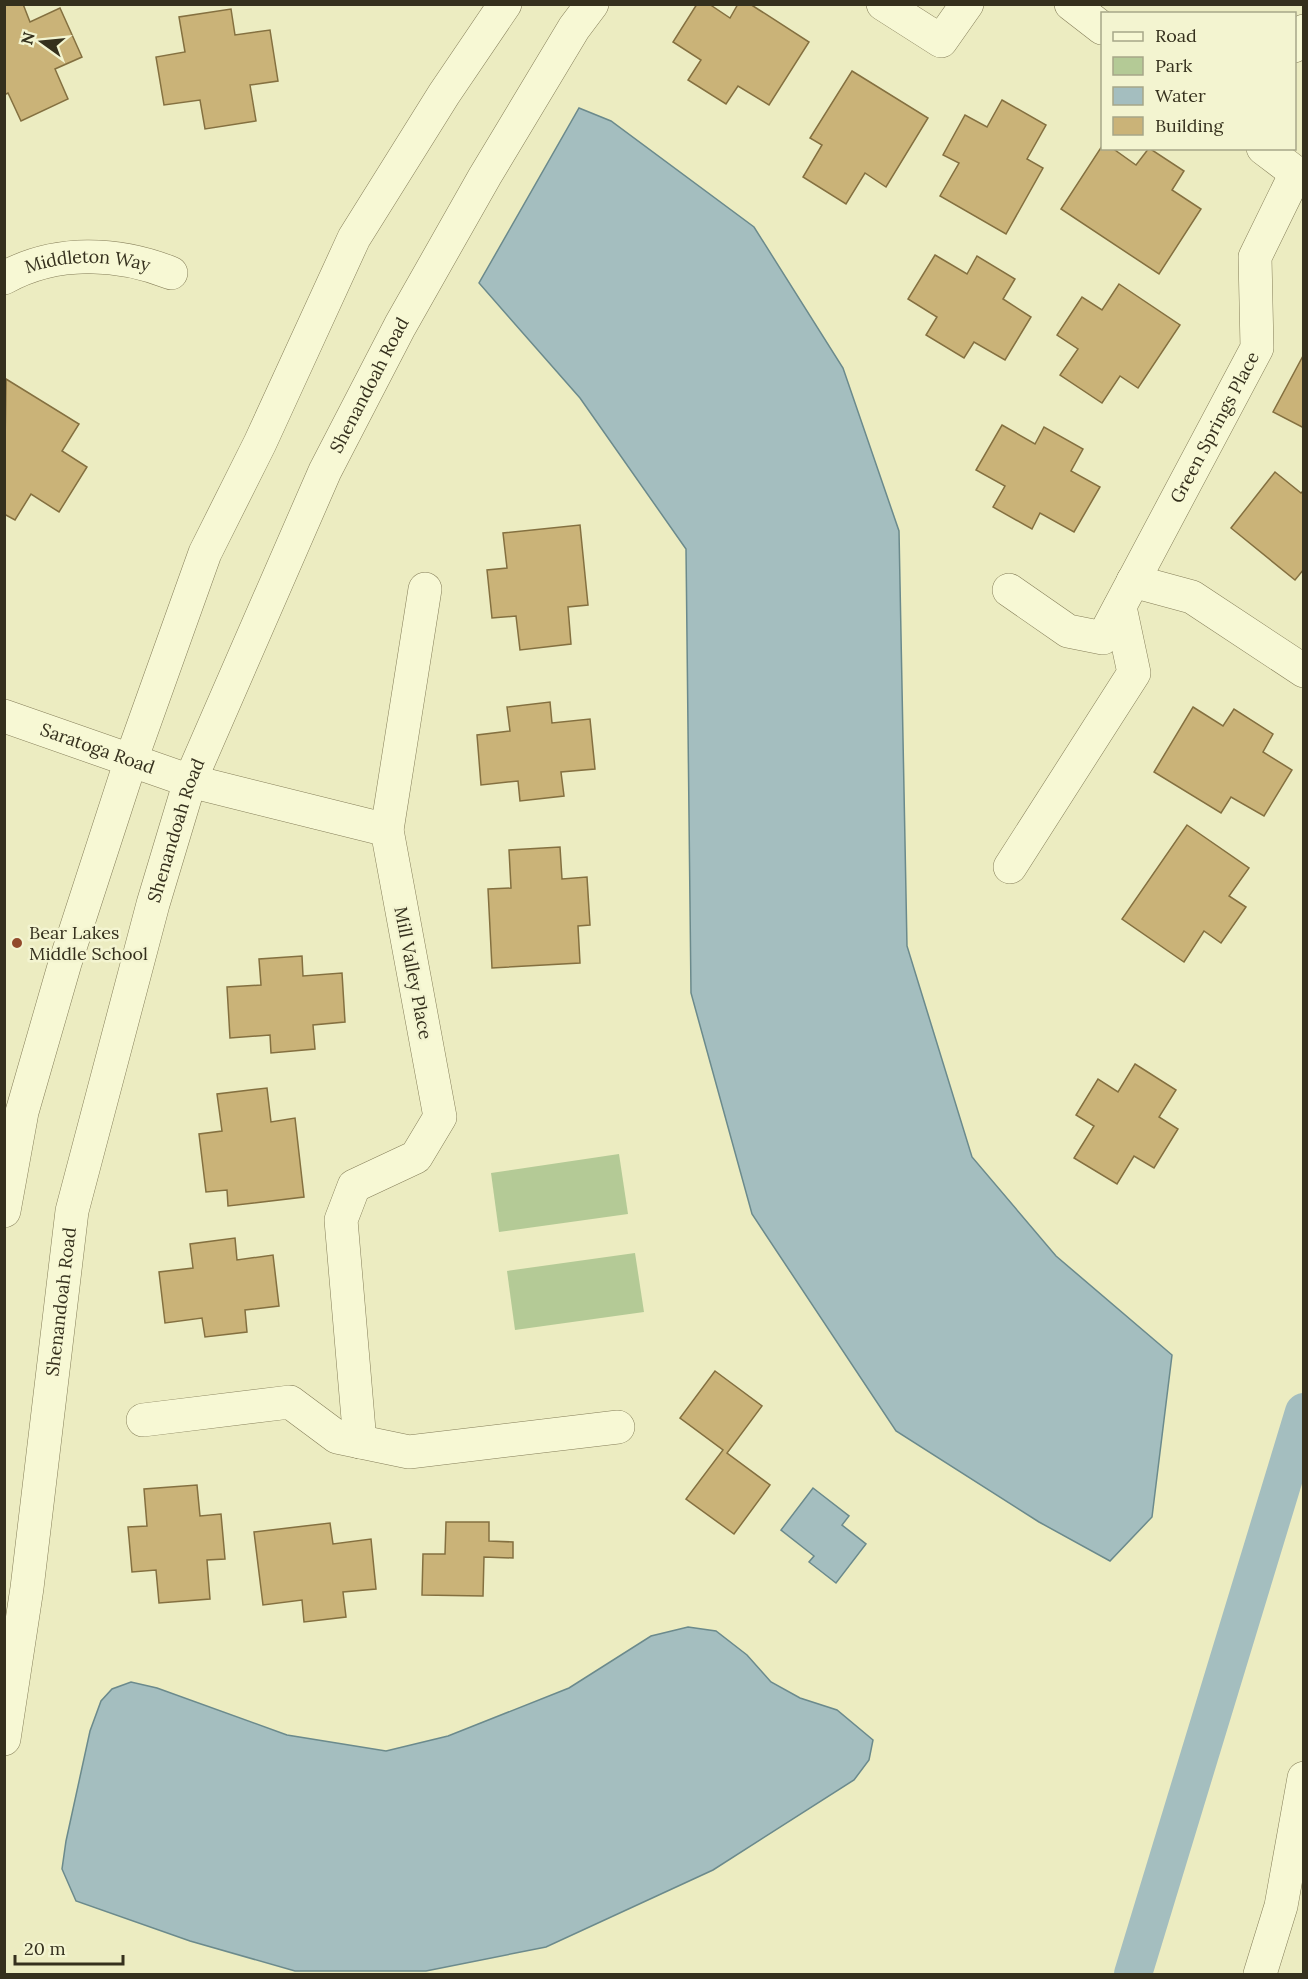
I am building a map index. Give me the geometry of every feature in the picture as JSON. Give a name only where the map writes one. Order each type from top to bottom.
[{"type":"street","points":[[4,1211],[22,1112],[65,963],[131,760],[205,553],[260,443],[354,238],[444,94],[505,4]]},
{"type":"street","name":"Shenandoah Road","points":[[4,1739],[28,1576],[72,1211],[153,904],[190,781],[330,460],[400,326],[485,176],[574,28],[592,4]]},
{"type":"street","points":[[884,4],[941,41],[967,4]]},
{"type":"street","points":[[1071,4],[1101,27]]},
{"type":"street","name":"Green Springs Place","points":[[1009,590],[1068,631],[1103,638],[1257,348],[1255,257],[1296,173],[1266,150]]},
{"type":"street","name":"Middleton Way","points":[[4,278],[41,263],[78,257],[118,257],[145,262],[171,273]]},
{"type":"street","name":"Mill Valley Place","points":[[360,1442],[341,1220],[354,1186],[416,1157],[440,1117],[387,830],[425,589]]},
{"type":"street","points":[[1010,867],[1134,673],[1127,594],[1192,597],[1304,671]]},
{"type":"street","name":"Saratoga Road","points":[[4,716],[190,781]]},
{"type":"street","points":[[190,781],[387,830]]},
{"type":"street","points":[[143,1420],[290,1402],[337,1437],[409,1452],[618,1427]]},
{"type":"street","points":[[1260,1974],[1292,1910],[1303,1784]]},
{"type":"green space","points":[[619,1154],[628,1214],[499,1232],[491,1173]]},
{"type":"green space","points":[[635,1253],[644,1312],[515,1330],[507,1271]]},
{"type":"water","points":[[579,108],[611,121],[754,227],[843,368],[899,531],[907,946],[972,1157],[1056,1256],[1172,1355],[1152,1517],[1110,1561],[1039,1522],[896,1431],[752,1214],[691,993],[686,549],[580,398],[479,283]]},
{"type":"water","points":[[813,1488],[849,1516],[842,1525],[866,1544],[836,1583],[809,1562],[814,1556],[781,1530]]},
{"type":"water","points":[[688,1627],[716,1631],[747,1655],[771,1682],[800,1698],[837,1710],[873,1740],[869,1760],[854,1780],[713,1870],[546,1947],[426,1971],[295,1971],[190,1941],[76,1901],[62,1869],[90,1731],[101,1701],[112,1689],[131,1682],[157,1688],[287,1735],[386,1751],[448,1736],[569,1688],[651,1636]]},
{"type":"building","points":[[4,4],[23,4],[30,22],[60,8],[82,57],[55,69],[68,99],[21,121],[8,93],[4,95]]},
{"type":"building","points":[[697,4],[709,4],[730,18],[738,4],[750,4],[809,42],[769,105],[738,86],[726,104],[688,80],[701,60],[673,42]]},
{"type":"building","points":[[231,9],[235,35],[270,30],[278,81],[250,85],[256,121],[205,129],[200,100],[164,105],[156,57],[185,52],[179,17]]},
{"type":"building","points":[[852,71],[928,118],[886,187],[865,173],[846,204],[803,177],[822,145],[810,138]]},
{"type":"building","points":[[1002,100],[1046,125],[1027,159],[1043,168],[1006,234],[940,196],[959,163],[943,155],[965,115],[987,127]]},
{"type":"building","points":[[1101,148],[1101,150],[1115,150],[1136,165],[1147,150],[1152,150],[1184,171],[1172,190],[1201,209],[1159,274],[1061,209]]},
{"type":"building","points":[[935,255],[967,274],[977,256],[1015,279],[1003,299],[1031,317],[1005,360],[974,342],[964,358],[926,335],[937,317],[908,299]]},
{"type":"building","points":[[1119,284],[1180,325],[1138,388],[1120,376],[1102,403],[1060,375],[1078,349],[1057,335],[1082,297],[1102,310]]},
{"type":"building","points":[[1304,354],[1304,428],[1273,412]]},
{"type":"building","points":[[6,379],[79,424],[62,451],[87,467],[59,512],[31,494],[15,520],[4,514]]},
{"type":"building","points":[[1002,425],[1035,444],[1044,427],[1083,449],[1071,471],[1100,487],[1074,532],[1040,513],[1032,529],[993,507],[1005,486],[976,470]]},
{"type":"building","points":[[1275,472],[1301,493],[1304,490],[1304,569],[1295,580],[1231,528]]},
{"type":"building","points":[[580,525],[588,605],[568,607],[571,644],[520,650],[516,616],[492,618],[487,570],[507,568],[503,533]]},
{"type":"building","points":[[550,702],[552,723],[590,719],[595,769],[561,772],[564,796],[520,801],[518,781],[481,785],[477,735],[510,731],[507,707]]},
{"type":"building","points":[[1193,707],[1223,726],[1234,709],[1273,734],[1263,752],[1292,770],[1264,816],[1231,797],[1221,813],[1154,772]]},
{"type":"building","points":[[1187,825],[1249,868],[1229,896],[1246,907],[1221,943],[1204,931],[1184,962],[1122,919]]},
{"type":"building","points":[[560,847],[562,879],[587,877],[590,925],[578,926],[580,963],[492,968],[488,889],[511,888],[509,850]]},
{"type":"building","points":[[302,956],[303,976],[342,973],[345,1022],[313,1025],[315,1049],[271,1053],[270,1035],[230,1038],[227,987],[261,985],[259,959]]},
{"type":"building","points":[[1135,1064],[1176,1090],[1159,1117],[1178,1129],[1154,1168],[1134,1156],[1117,1184],[1074,1158],[1094,1126],[1076,1115],[1098,1079],[1118,1092]]},
{"type":"building","points":[[267,1088],[271,1122],[295,1118],[304,1197],[228,1206],[227,1190],[206,1192],[199,1134],[222,1131],[217,1094]]},
{"type":"building","points":[[235,1238],[237,1260],[273,1255],[279,1306],[245,1310],[247,1332],[205,1337],[202,1318],[165,1323],[159,1272],[193,1268],[190,1244]]},
{"type":"building","points":[[715,1371],[762,1406],[727,1453],[770,1485],[734,1534],[686,1499],[723,1450],[680,1418]]},
{"type":"building","points":[[197,1485],[200,1516],[221,1514],[225,1559],[207,1560],[210,1599],[159,1603],[156,1570],[132,1572],[128,1527],[147,1526],[144,1489]]},
{"type":"building","points":[[446,1522],[489,1522],[489,1541],[513,1542],[513,1558],[484,1557],[483,1596],[422,1595],[423,1554],[445,1554]]},
{"type":"building","points":[[330,1523],[333,1544],[371,1539],[376,1589],[343,1592],[346,1617],[304,1622],[302,1600],[263,1605],[254,1532]]},
{"type":"waterway","points":[[1133,1974],[1304,1412]]},
{"type":"place","name":"Bear Lakes Middle School","points":[[17,943]]}]
